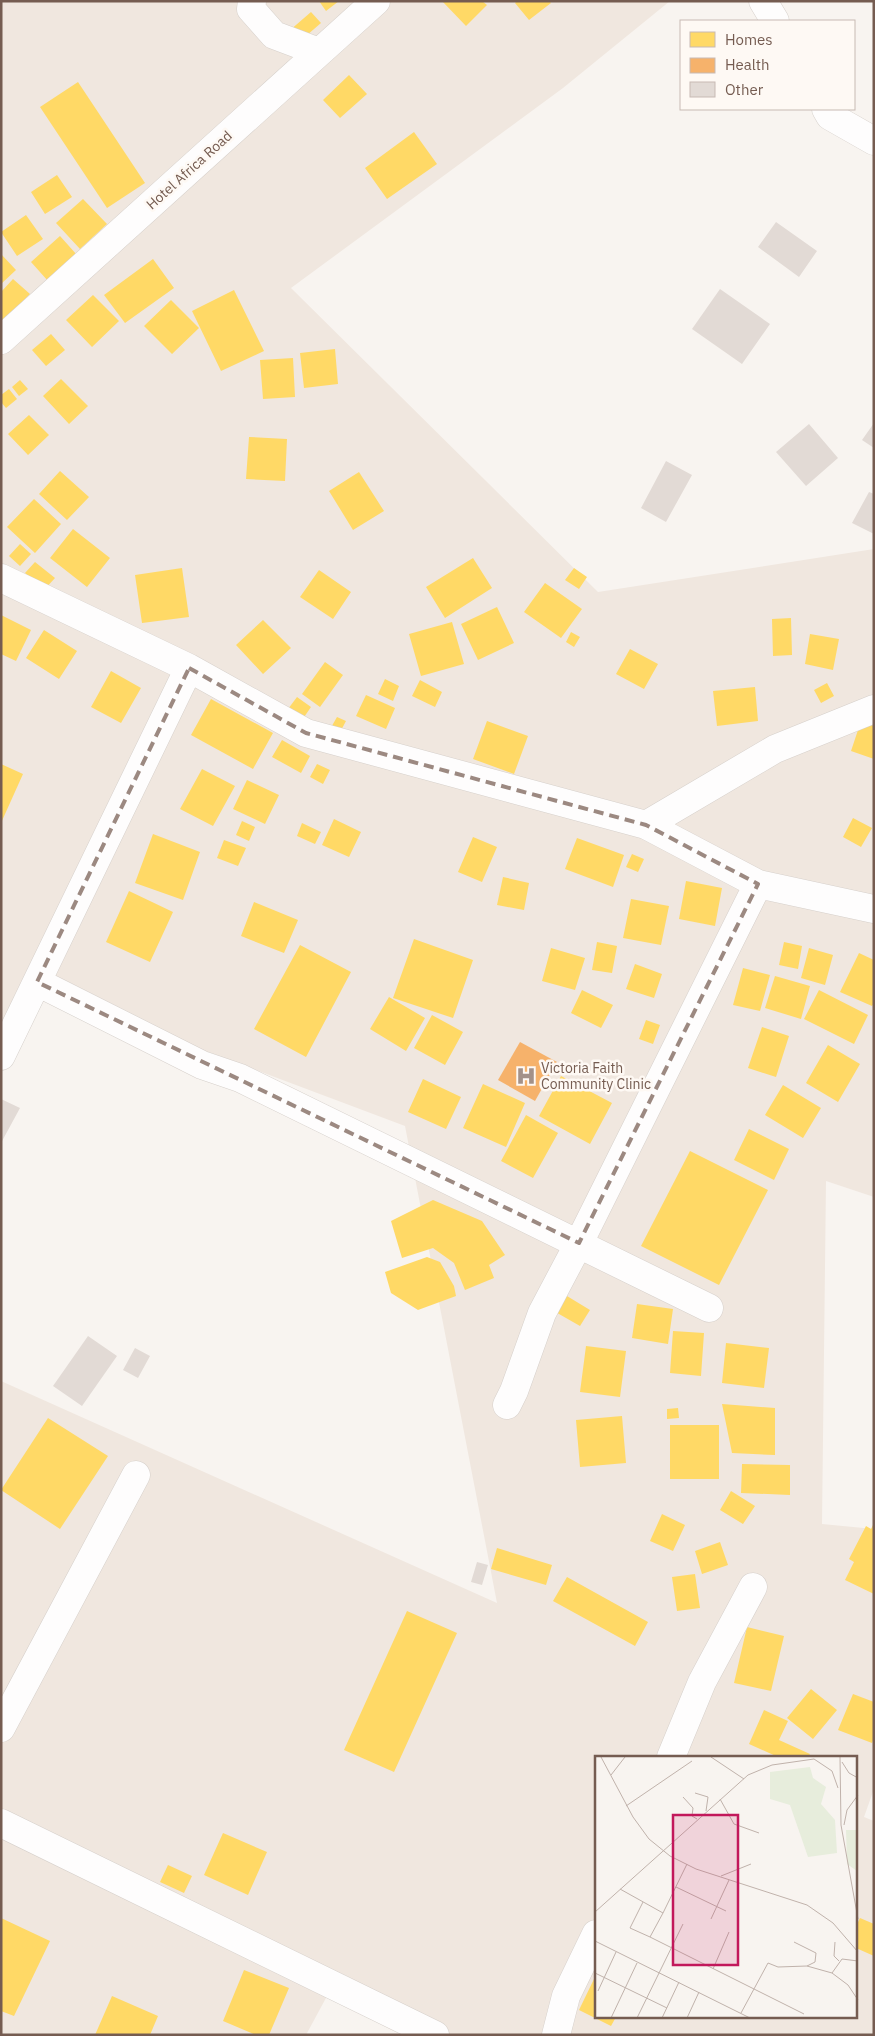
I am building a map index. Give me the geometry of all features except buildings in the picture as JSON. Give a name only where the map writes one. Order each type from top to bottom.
[{"type":"street","points":[[252,1],[252,9],[274,35],[319,52]]},
{"type":"street","name":"Hotel Africa Road","points":[[1,340],[376,1]]},
{"type":"street","points":[[763,1],[774,20]]},
{"type":"street","points":[[827,110],[830,116],[874,141]]},
{"type":"street","points":[[1,578],[189,668],[306,733],[646,824],[758,884],[874,909]]},
{"type":"street","points":[[1,1056],[189,668]]},
{"type":"street","points":[[646,824],[775,749],[874,709]]},
{"type":"street","points":[[507,1405],[514,1391],[542,1313],[579,1243],[758,884]]},
{"type":"street","points":[[37,982],[202,1065],[240,1078],[709,1308]]},
{"type":"street","points":[[1,1728],[136,1475]]},
{"type":"street","points":[[670,1756],[702,1682],[752,1587]]},
{"type":"street","points":[[1,1822],[435,2035]]},
{"type":"street","points":[[556,2035],[566,1996],[595,1936]]},
{"type":"highlighted area","points":[[189,668],[306,733],[646,825],[758,884],[579,1243],[37,982]]},
{"type":"shaded area","points":[[1,1],[670,1],[563,88],[291,288],[598,592],[874,549],[874,1197],[826,1181],[822,1524],[874,1529],[874,1789],[864,1817],[874,1821],[874,2035],[435,2035],[333,1985],[306,2035],[1,2035],[1,1381],[497,1603],[405,1126],[35,987],[1,1050]]},
{"type":"place","name":"Victoria Faith Community Clinic","points":[[526,1076]]}]
